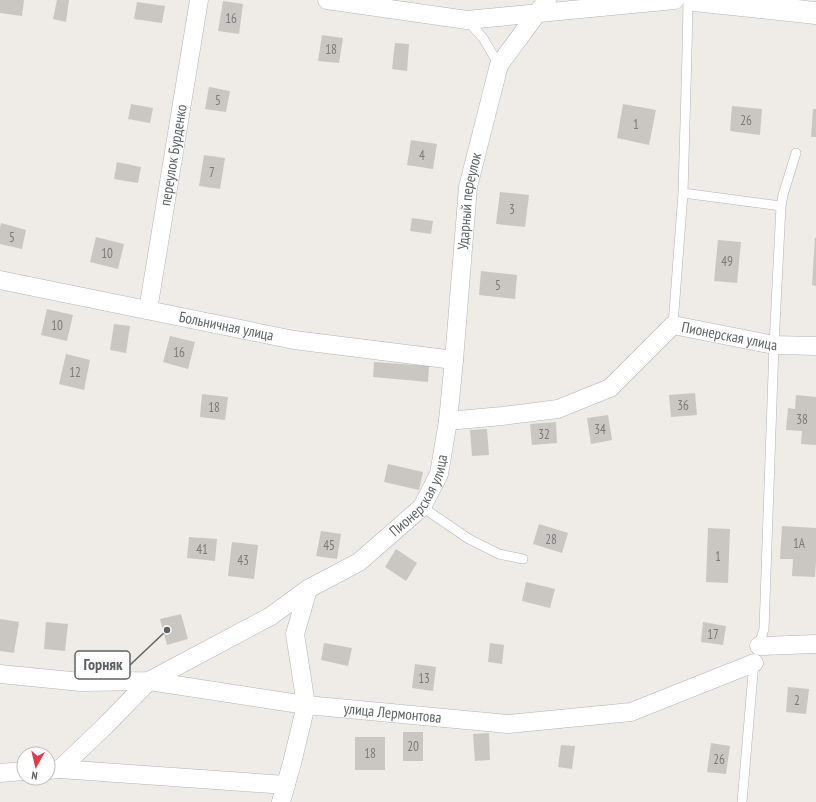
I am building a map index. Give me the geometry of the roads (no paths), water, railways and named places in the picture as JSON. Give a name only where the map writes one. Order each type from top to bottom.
[{"type":"street","name":"переулок Бурденко","points":[[148,310],[199,0]]},
{"type":"street","points":[[327,0],[467,20],[542,7],[675,0]]},
{"type":"street","points":[[694,0],[816,13]]},
{"type":"street","name":"Ударный переулок","points":[[448,421],[468,187],[499,65],[542,7]]},
{"type":"street","name":"Больничная улица","points":[[0,280],[294,340],[454,360]]},
{"type":"street","name":"Пионерская улица","points":[[0,674],[81,682],[149,681],[271,616],[308,589],[359,562],[422,507],[439,474],[448,421],[558,409],[610,388],[673,325],[774,345],[816,346]]},
{"type":"street","points":[[281,802],[306,705],[295,634],[308,589]]},
{"type":"street","name":"улица Лермонтова","points":[[149,681],[306,705],[508,724],[631,712],[756,655],[816,644]]},
{"type":"street","points":[[56,767],[105,726],[149,681]]},
{"type":"street","points":[[56,769],[286,784]]},
{"type":"street","points":[[0,773],[16,772]]},
{"type":"lane","points":[[673,325],[683,193],[688,0]]},
{"type":"lane","points":[[467,20],[483,38],[499,65]]},
{"type":"lane","points":[[742,802],[756,655],[764,629],[774,345],[781,206],[796,153]]},
{"type":"lane","points":[[683,193],[781,206]]},
{"type":"lane","points":[[422,507],[469,539],[499,554],[523,559]]},
{"type":"place","name":"Горняк","points":[[167,630]]}]
